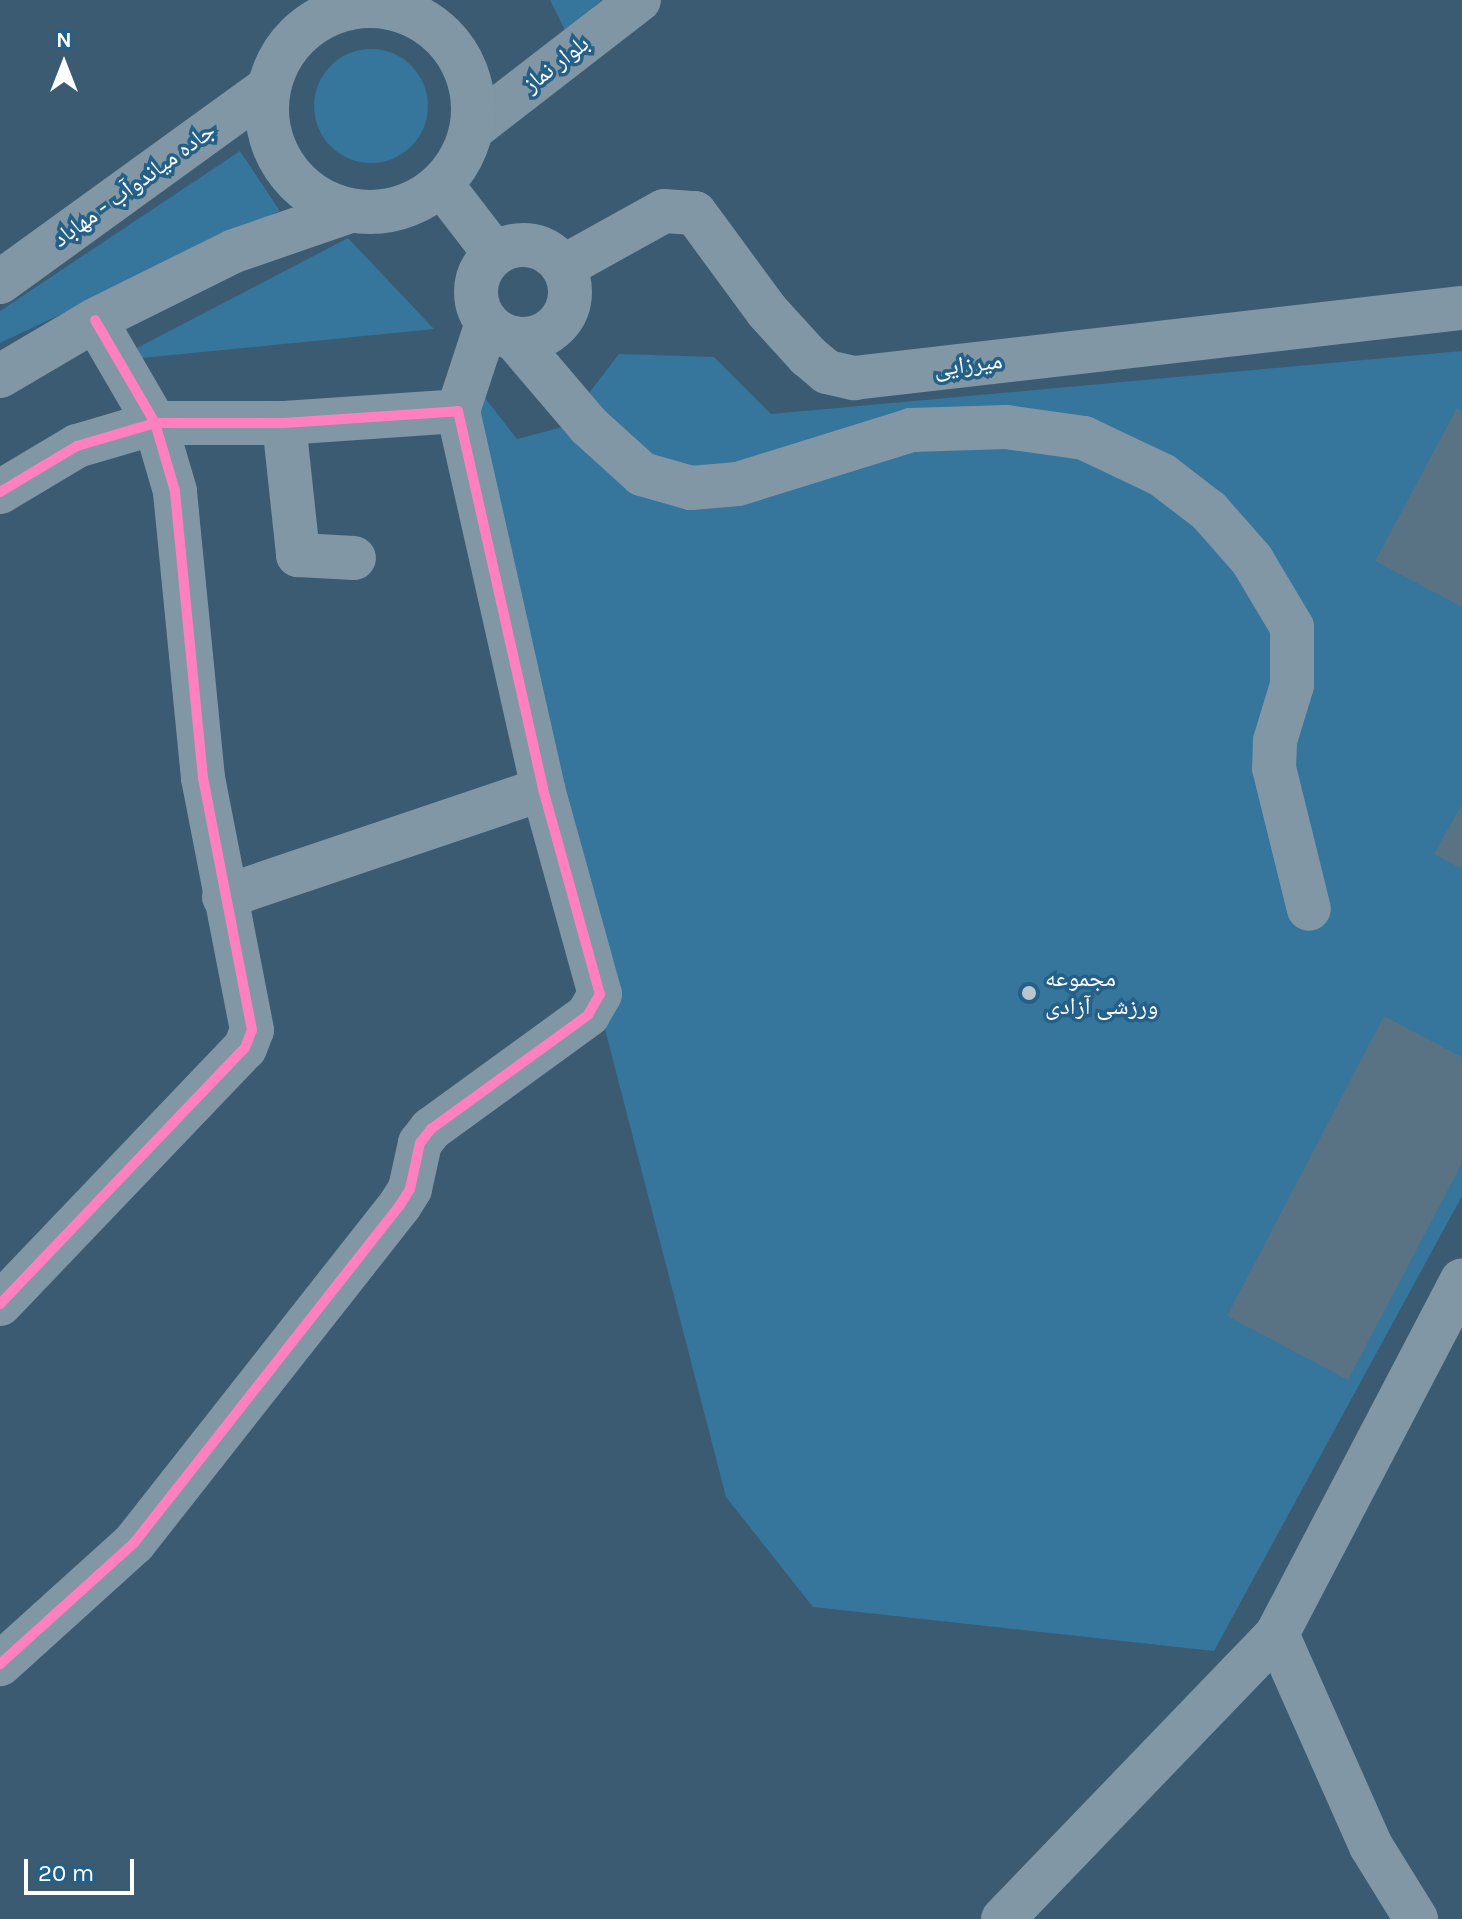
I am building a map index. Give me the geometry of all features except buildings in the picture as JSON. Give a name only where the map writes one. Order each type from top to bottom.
[{"type":"highway","points":[[392,2],[446,38],[465,65],[473,96],[472,129],[461,159],[441,184],[404,206],[383,212],[350,211],[319,200],[288,171],[266,121],[267,89],[278,59],[299,33],[326,14],[357,5],[392,2]]},
{"type":"highway","name":"جاده میاندوآب - مهاباد","points":[[0,282],[267,89]]},
{"type":"highway","points":[[0,376],[95,320],[234,251],[350,211]]},
{"type":"main road","name":"بلوار نماز","points":[[472,129],[639,0]]},
{"type":"street","points":[[441,184],[495,254]]},
{"type":"street","name":"میرزایی","points":[[563,267],[664,211],[695,213],[767,311],[808,356],[827,372],[854,378],[1462,308]]},
{"type":"street","points":[[500,331],[544,334],[557,324],[569,297],[563,267],[539,248],[524,245],[495,254],[477,279],[475,294],[500,331],[589,426],[642,474],[691,488],[738,484],[911,430],[1006,427],[1084,438],[1162,475],[1209,511],[1252,560],[1292,627],[1292,685],[1275,741],[1274,768],[1309,909]]},
{"type":"street","points":[[0,1304],[245,1048],[252,1014],[224,897],[203,778],[175,491],[155,423],[95,320]]},
{"type":"street","points":[[0,1664],[134,1543],[400,1205],[410,1189],[420,1143],[431,1129],[596,1008],[600,994],[543,789],[458,411],[500,331]]},
{"type":"street","points":[[0,492],[77,446],[155,423],[284,423],[458,411]]},
{"type":"street","points":[[284,423],[298,555],[354,558]]},
{"type":"street","points":[[224,897],[543,789]]},
{"type":"street","points":[[1003,1919],[1277,1634],[1462,1280]]},
{"type":"street","points":[[1277,1634],[1371,1846],[1416,1919]]},
{"type":"shaded area","points":[[550,0],[602,0],[565,30]]},
{"type":"shaded area","points":[[371,49],[393,54],[411,66],[423,84],[428,106],[423,128],[411,146],[393,158],[371,163],[349,158],[331,146],[319,128],[314,106],[319,84],[331,66],[349,54]]},
{"type":"shaded area","points":[[240,151],[280,211],[0,343],[0,311]]},
{"type":"shaded area","points":[[348,238],[434,329],[112,361]]},
{"type":"shaded area","name":"مجموعه ورزشی آزادی","points":[[1462,351],[1462,1196],[1214,1651],[813,1607],[726,1497],[443,403],[471,380],[517,439],[563,427],[619,354],[714,357],[771,414]]},
{"type":"cycle path","points":[[0,1304],[245,1048],[252,1030],[203,778],[175,491],[155,423],[95,320]]},
{"type":"cycle path","points":[[0,492],[77,446],[155,423],[284,423],[458,411],[543,789],[600,994],[588,1015],[431,1129],[420,1143],[410,1189],[400,1205],[134,1543],[0,1664]]},
{"type":"place","name":"مجموعه ورزشی آزادی","points":[[1029,993]]}]
